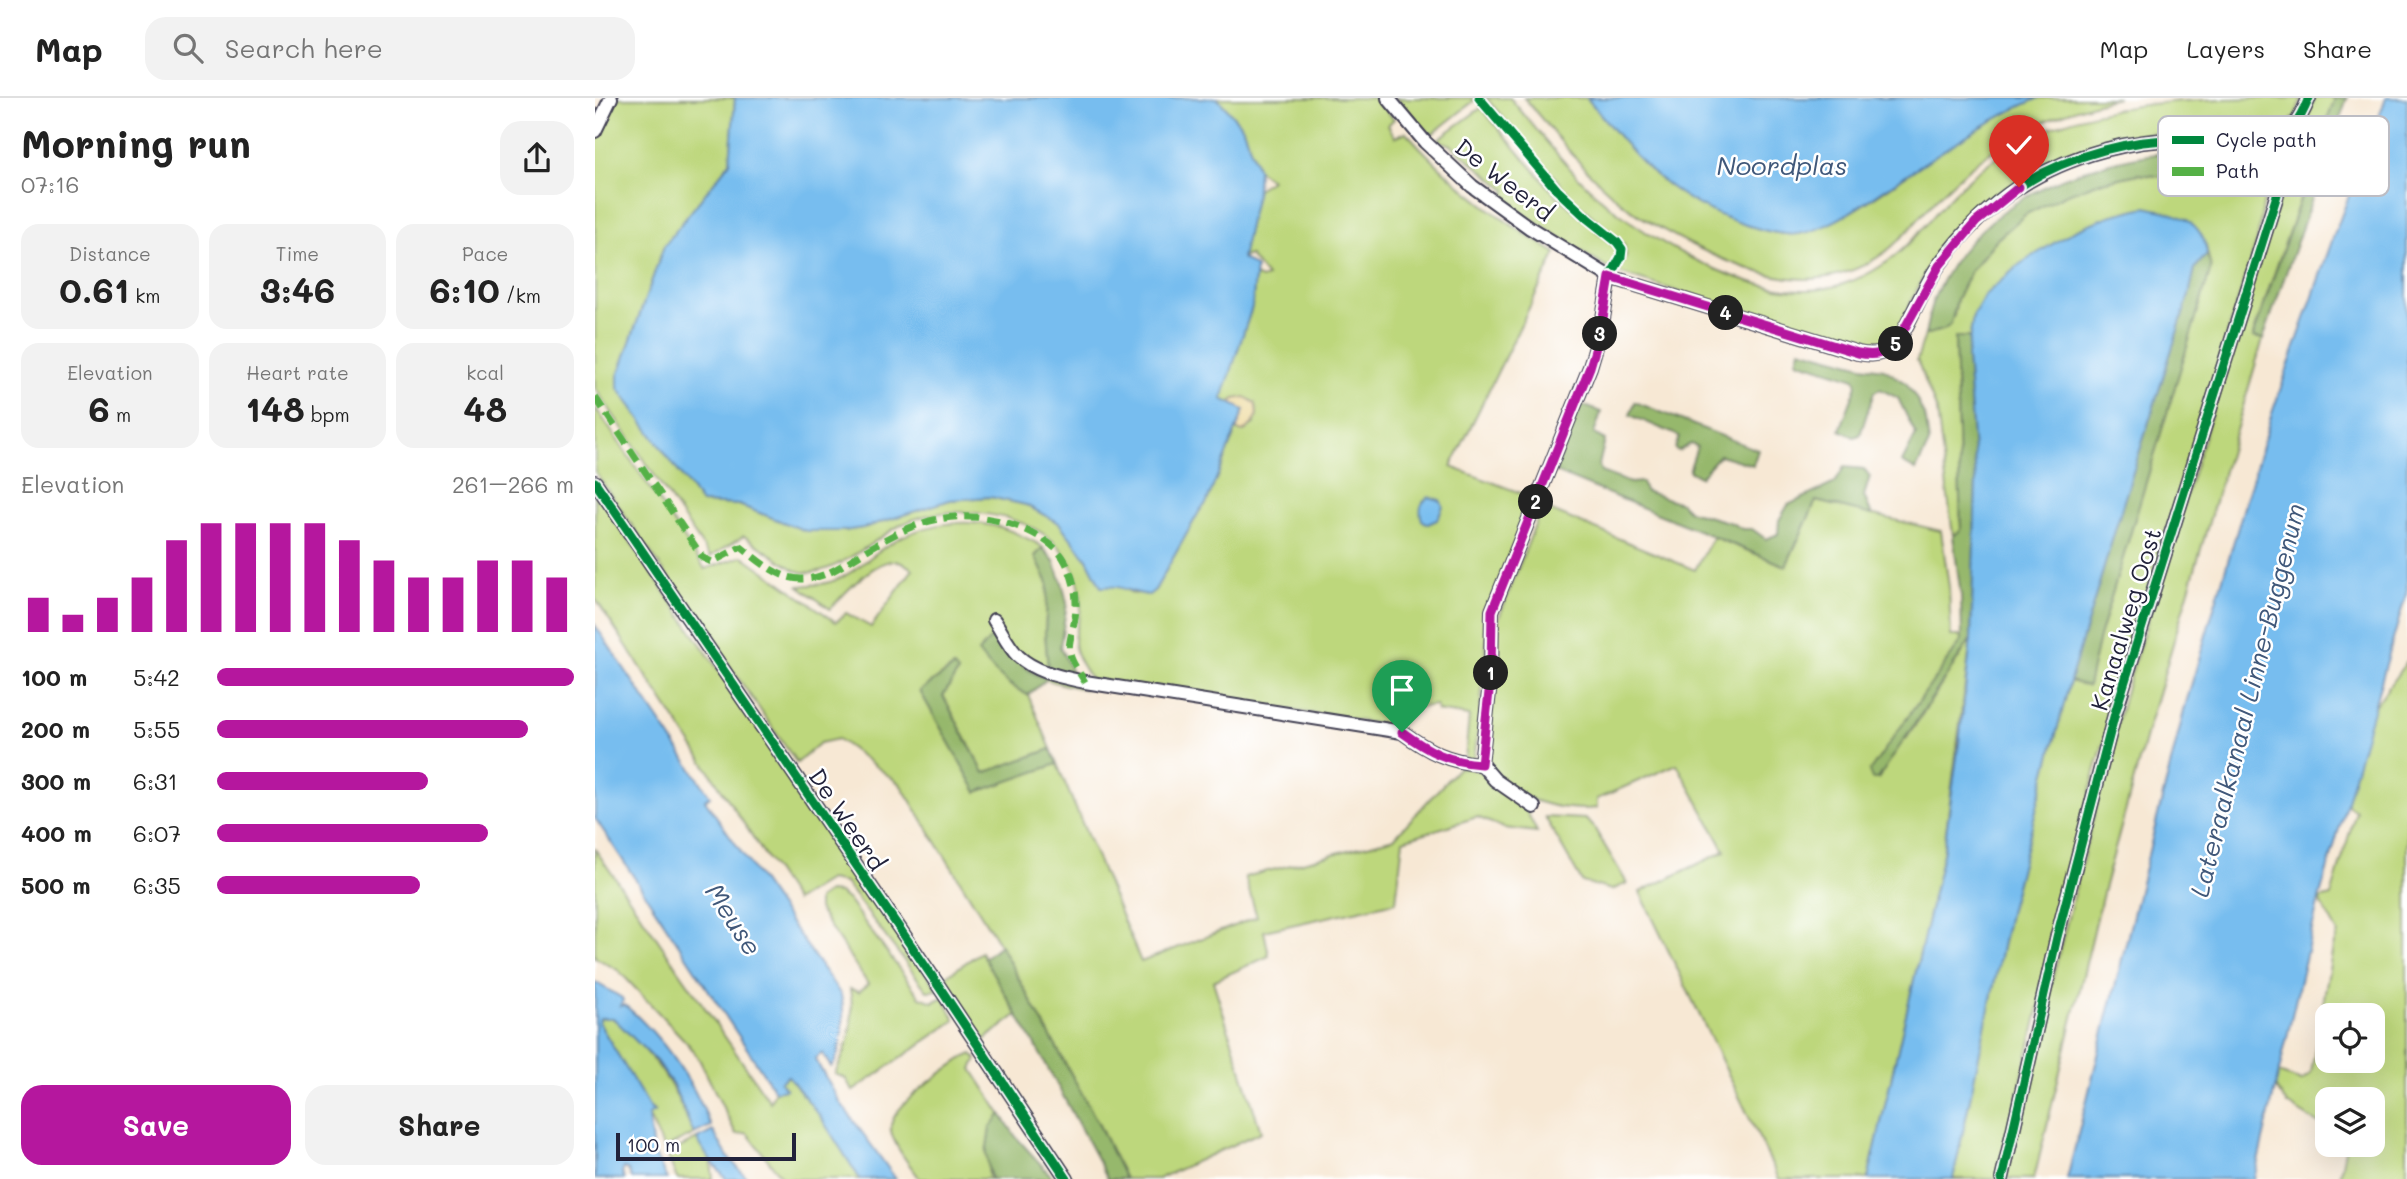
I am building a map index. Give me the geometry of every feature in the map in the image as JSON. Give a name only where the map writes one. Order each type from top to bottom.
[{"type":"street","points":[[595,131],[611,98]]},
{"type":"street","name":"De Weerd","points":[[1388,98],[1425,142],[1472,186],[1530,228],[1610,277],[1873,356],[1896,344],[1939,266],[1976,222],[2019,187],[2071,161],[2120,146],[2158,141]]},
{"type":"street","points":[[2302,116],[2309,98]]},
{"type":"street","name":"Kanaalweg Oost","points":[[2002,1179],[2057,937],[2115,713],[2277,196]]},
{"type":"street","points":[[1481,764],[1491,674],[1492,611],[1590,367],[1601,330],[1610,277]]},
{"type":"street","name":"De Weerd","points":[[595,482],[1067,1179]]},
{"type":"street","points":[[994,620],[1019,657],[1053,675],[1402,732],[1425,749],[1458,762],[1481,764],[1495,780],[1534,807]]},
{"type":"green space","points":[[616,98],[735,98],[730,162],[664,246],[618,376],[618,388],[701,503],[739,505],[806,531],[843,531],[863,528],[950,500],[990,497],[1026,505],[1059,523],[1087,559],[1101,587],[1117,585],[1134,594],[1155,590],[1200,510],[1206,504],[1236,430],[1243,431],[1255,423],[1235,399],[1229,403],[1221,400],[1252,307],[1255,276],[1261,279],[1267,277],[1249,255],[1241,258],[1257,189],[1271,180],[1258,170],[1242,126],[1217,98],[1375,98],[1394,119],[1388,125],[1395,137],[1406,132],[1440,167],[1476,198],[1556,253],[1451,467],[1532,499],[1489,610],[1474,759],[1465,760],[1469,716],[1437,711],[1436,705],[1394,710],[1396,728],[1388,727],[1390,715],[1387,725],[1091,680],[1074,647],[1081,595],[1072,567],[1055,542],[1031,527],[1013,520],[974,513],[934,514],[899,526],[848,559],[820,571],[795,570],[744,536],[710,557],[595,388],[595,142]]},
{"type":"green space","points":[[1396,98],[1472,98],[1475,100],[1431,135]]},
{"type":"green space","points":[[1486,98],[1510,98],[1587,186],[1659,241],[1719,271],[1779,288],[1807,290],[1845,283],[1881,266],[1910,242],[1971,177],[2003,153],[2037,133],[2100,113],[2167,102],[2302,98],[2295,116],[2158,116],[2158,132],[2107,141],[2062,157],[2005,188],[1963,221],[1930,263],[1894,337],[1883,347],[1866,349],[1618,273],[1626,256],[1624,244],[1575,201]]},
{"type":"green space","points":[[1524,98],[1587,98],[1639,159],[1674,189],[1718,214],[1765,230],[1798,234],[1848,214],[1983,124],[2024,102],[2038,98],[2118,98],[2046,121],[2002,144],[1962,174],[1884,253],[1860,267],[1836,276],[1811,279],[1787,278],[1738,265],[1690,244],[1646,220],[1595,179]]},
{"type":"green space","points":[[2315,98],[2335,98],[2329,116],[2308,116]]},
{"type":"green space","points":[[2335,98],[2347,98],[2341,116],[2329,116]]},
{"type":"green space","points":[[1481,108],[1553,192],[1617,249],[1611,267],[1607,268],[1506,203],[1503,197],[1506,190],[1451,145],[1437,140]]},
{"type":"green space","points":[[2158,154],[2158,176],[2138,174],[2097,183],[2026,214],[1996,240],[1970,272],[1957,299],[1951,324],[1945,329],[1925,335],[1932,302],[1952,265],[1975,237],[2001,213],[2064,178]]},
{"type":"green space","points":[[2138,174],[2158,176],[2158,196],[2265,196],[2257,240],[2174,503],[2095,772],[1998,1179],[1953,1179],[2010,909],[2070,681],[2088,685],[2099,637],[2211,268],[2206,246],[1973,316],[1970,337],[1955,337],[1961,531],[1953,536],[1937,411],[1917,360],[1925,335],[1945,329],[1954,316],[1957,299],[1970,272],[1996,240],[2026,214],[2065,194],[2097,183]]},
{"type":"green space","points":[[2281,196],[2301,196],[2253,335],[2263,339],[2148,728],[2103,893],[2034,1179],[2006,1179],[2047,1000],[2126,690]]},
{"type":"green space","points":[[2301,196],[2313,196],[2263,339],[2253,337]]},
{"type":"green space","points":[[2207,254],[2211,268],[2099,637],[2088,686],[2070,681],[2195,268]]},
{"type":"green space","points":[[1955,337],[1970,337],[1967,356],[1976,481],[1971,639],[1878,779],[1872,779],[1869,772],[1962,640],[1961,596],[1953,536],[1961,530]]},
{"type":"green space","points":[[1800,349],[1862,366],[1884,369],[1906,383],[1926,420],[1929,443],[1916,470],[1902,462],[1916,435],[1898,398],[1880,389],[1874,392],[1860,435],[1854,437],[1840,430],[1857,385],[1855,379],[1797,361]]},
{"type":"green space","points":[[1635,402],[1758,450],[1753,465],[1720,455],[1700,477],[1689,471],[1697,447],[1691,444],[1678,451],[1675,449],[1679,436],[1630,415]]},
{"type":"green space","points":[[1580,404],[1601,412],[1594,434],[1605,440],[1599,465],[1601,472],[1630,483],[1642,482],[1645,491],[1681,503],[1689,511],[1732,523],[1742,529],[1752,529],[1766,539],[1778,534],[1779,520],[1788,505],[1835,483],[1844,467],[1864,469],[1870,476],[1864,496],[1872,515],[1816,501],[1786,566],[1555,472]]},
{"type":"green space","points":[[595,407],[705,569],[743,556],[836,622],[846,613],[871,627],[913,569],[894,561],[880,565],[856,582],[830,609],[799,586],[835,581],[886,546],[911,533],[953,523],[981,524],[1013,531],[1043,548],[1035,556],[1048,583],[1045,632],[1048,669],[1077,682],[1083,689],[1043,679],[1022,666],[1009,685],[1028,695],[1051,749],[984,773],[943,695],[958,672],[953,667],[920,691],[977,792],[1057,764],[1141,962],[1257,917],[1245,877],[1394,838],[1459,767],[1481,771],[1524,806],[1537,832],[1504,828],[1477,817],[1403,840],[1396,902],[1264,931],[1269,956],[1213,981],[1261,1132],[1158,1179],[1125,1179],[1097,1121],[1000,945],[900,784],[838,739],[820,743],[797,763],[595,472]]},
{"type":"green space","points":[[595,490],[938,990],[927,991],[845,883],[829,880],[795,901],[595,598]]},
{"type":"green space","points":[[1816,501],[1941,531],[1949,587],[1951,636],[1962,636],[1962,640],[1943,669],[1905,741],[1971,639],[1943,854],[1868,1179],[1779,1179],[1640,892],[1725,851],[1677,764],[1597,799],[1597,808],[1582,809],[1549,805],[1516,792],[1492,772],[1486,758],[1497,623],[1542,507],[1695,570],[1713,537],[1786,566]]},
{"type":"green space","points":[[1043,548],[1054,561],[1062,582],[1067,603],[1060,647],[1074,676],[1048,669],[1045,632],[1048,583],[1035,556]]},
{"type":"green space","points":[[996,632],[1023,666],[1047,679],[1028,695],[1000,676],[978,652]]},
{"type":"green space","points":[[2407,661],[2407,1179],[2339,1179],[2344,1157],[2385,1157],[2385,1087],[2315,1087],[2315,1122],[2287,1104],[2274,1085],[2278,1073],[2302,1081],[2311,1073],[2315,1050],[2315,1073],[2385,1073],[2385,1003],[2323,1003],[2338,933],[2319,899],[2331,896],[2356,811],[2345,803],[2372,710]]},
{"type":"green space","points":[[954,667],[958,672],[943,696],[984,773],[1051,749],[1057,764],[977,792],[920,691]]},
{"type":"green space","points":[[1545,817],[1585,819],[1593,826],[1627,883],[1612,890],[1582,882]]},
{"type":"green space","points":[[595,849],[770,1102],[775,1091],[786,1089],[780,1082],[788,1076],[820,1116],[860,1179],[783,1179],[747,1133],[736,1134],[699,1059],[689,1045],[619,971],[595,957]]},
{"type":"green space","points":[[828,892],[839,893],[848,900],[920,997],[933,1002],[943,997],[954,1018],[954,1021],[853,1091],[845,1078],[835,1074],[850,1033],[850,989],[859,992],[868,984],[818,909],[818,899]]},
{"type":"green space","points":[[1000,945],[1097,1121],[1125,1179],[1108,1179],[1042,1057],[984,958]]},
{"type":"green space","points":[[981,952],[1017,1015],[984,1040],[945,977]]},
{"type":"green space","points":[[601,1016],[618,1023],[662,1071],[694,1134],[664,1149],[648,1115],[654,1111],[649,1107],[599,1023]]},
{"type":"green space","points":[[972,1054],[977,1059],[972,1069],[1001,1114],[990,1128],[988,1175],[991,1179],[920,1179],[896,1144],[891,1131],[892,1122],[919,1090]]},
{"type":"green space","points":[[1001,1114],[1016,1137],[1054,1179],[991,1179],[986,1153],[990,1128]]},
{"type":"green space","points":[[697,1139],[711,1161],[713,1179],[677,1179],[667,1154]]},
{"type":"sand","points":[[1245,397],[1255,403],[1257,416],[1243,432],[1236,430],[1244,410],[1229,403]]},
{"type":"water","points":[[735,98],[1217,98],[1242,126],[1258,170],[1257,189],[1242,258],[1256,268],[1252,307],[1222,399],[1244,410],[1206,504],[1200,510],[1155,590],[1149,595],[1115,587],[1101,587],[1087,559],[1059,523],[1026,505],[990,497],[950,500],[863,528],[844,531],[806,531],[739,505],[701,503],[618,388],[618,376],[664,246],[730,162]]},
{"type":"water","name":"Noordplas","points":[[1587,98],[2039,98],[1980,128],[1833,222],[1810,232],[1792,234],[1765,231],[1718,215],[1674,190],[1639,159]]},
{"type":"water","name":"Lateraalkanaal Linne-Buggenum","points":[[2386,98],[2407,98],[2407,591],[2319,899],[2254,1179],[2067,1179],[2186,703],[2271,416],[2349,196],[2389,196],[2389,116],[2379,116]]},
{"type":"water","points":[[2145,207],[2177,215],[2194,225],[2200,232],[2207,254],[2195,268],[2070,681],[2010,909],[1953,1179],[1868,1179],[1943,854],[1959,743],[1971,639],[1976,481],[1967,356],[1973,316],[1986,294],[2020,264],[2075,230],[2109,216]]},
{"type":"water","points":[[1429,497],[1440,500],[1443,506],[1437,520],[1428,524],[1422,520],[1420,510]]},
{"type":"water","name":"Meuse","points":[[595,625],[710,796],[705,800],[841,995],[842,1029],[835,1062],[831,1067],[822,1053],[815,1059],[840,1102],[896,1179],[860,1179],[820,1116],[788,1076],[780,1082],[786,1089],[775,1091],[595,818]]},
{"type":"water","points":[[595,982],[622,998],[620,1006],[625,1005],[664,1045],[695,1091],[711,1126],[694,1134],[673,1085],[656,1061],[613,1018],[600,1018],[599,1023],[654,1112],[648,1115],[653,1151],[667,1179],[632,1179],[624,1168],[622,1173],[625,1179],[595,1179]]},
{"type":"water","points":[[713,1131],[728,1157],[748,1179],[726,1179],[707,1156],[697,1139]]},
{"type":"marked path","points":[[595,397],[703,558],[712,562],[741,547],[784,576],[801,579],[816,577],[891,536],[927,522],[946,518],[986,518],[1008,523],[1040,537],[1060,554],[1072,577],[1076,611],[1069,650],[1072,661],[1085,682]]},
{"type":"cycle path","points":[[1479,98],[1557,190],[1617,242],[1622,249],[1621,257],[1610,277],[1868,354],[1878,354],[1896,344],[1933,274],[1947,254],[1986,213],[2019,187],[2081,157],[2127,145],[2158,141]]},
{"type":"cycle path","points":[[2301,116],[2309,98]]},
{"type":"cycle path","points":[[2002,1179],[2057,937],[2115,713],[2277,196]]},
{"type":"cycle path","points":[[595,482],[1067,1179]]},
{"type":"route","points":[[1402,732],[1425,749],[1458,762],[1481,764],[1491,674],[1492,611],[1590,367],[1601,330],[1610,277],[1873,356],[1882,354],[1896,344],[1939,266],[1976,222],[2019,187]]}]
